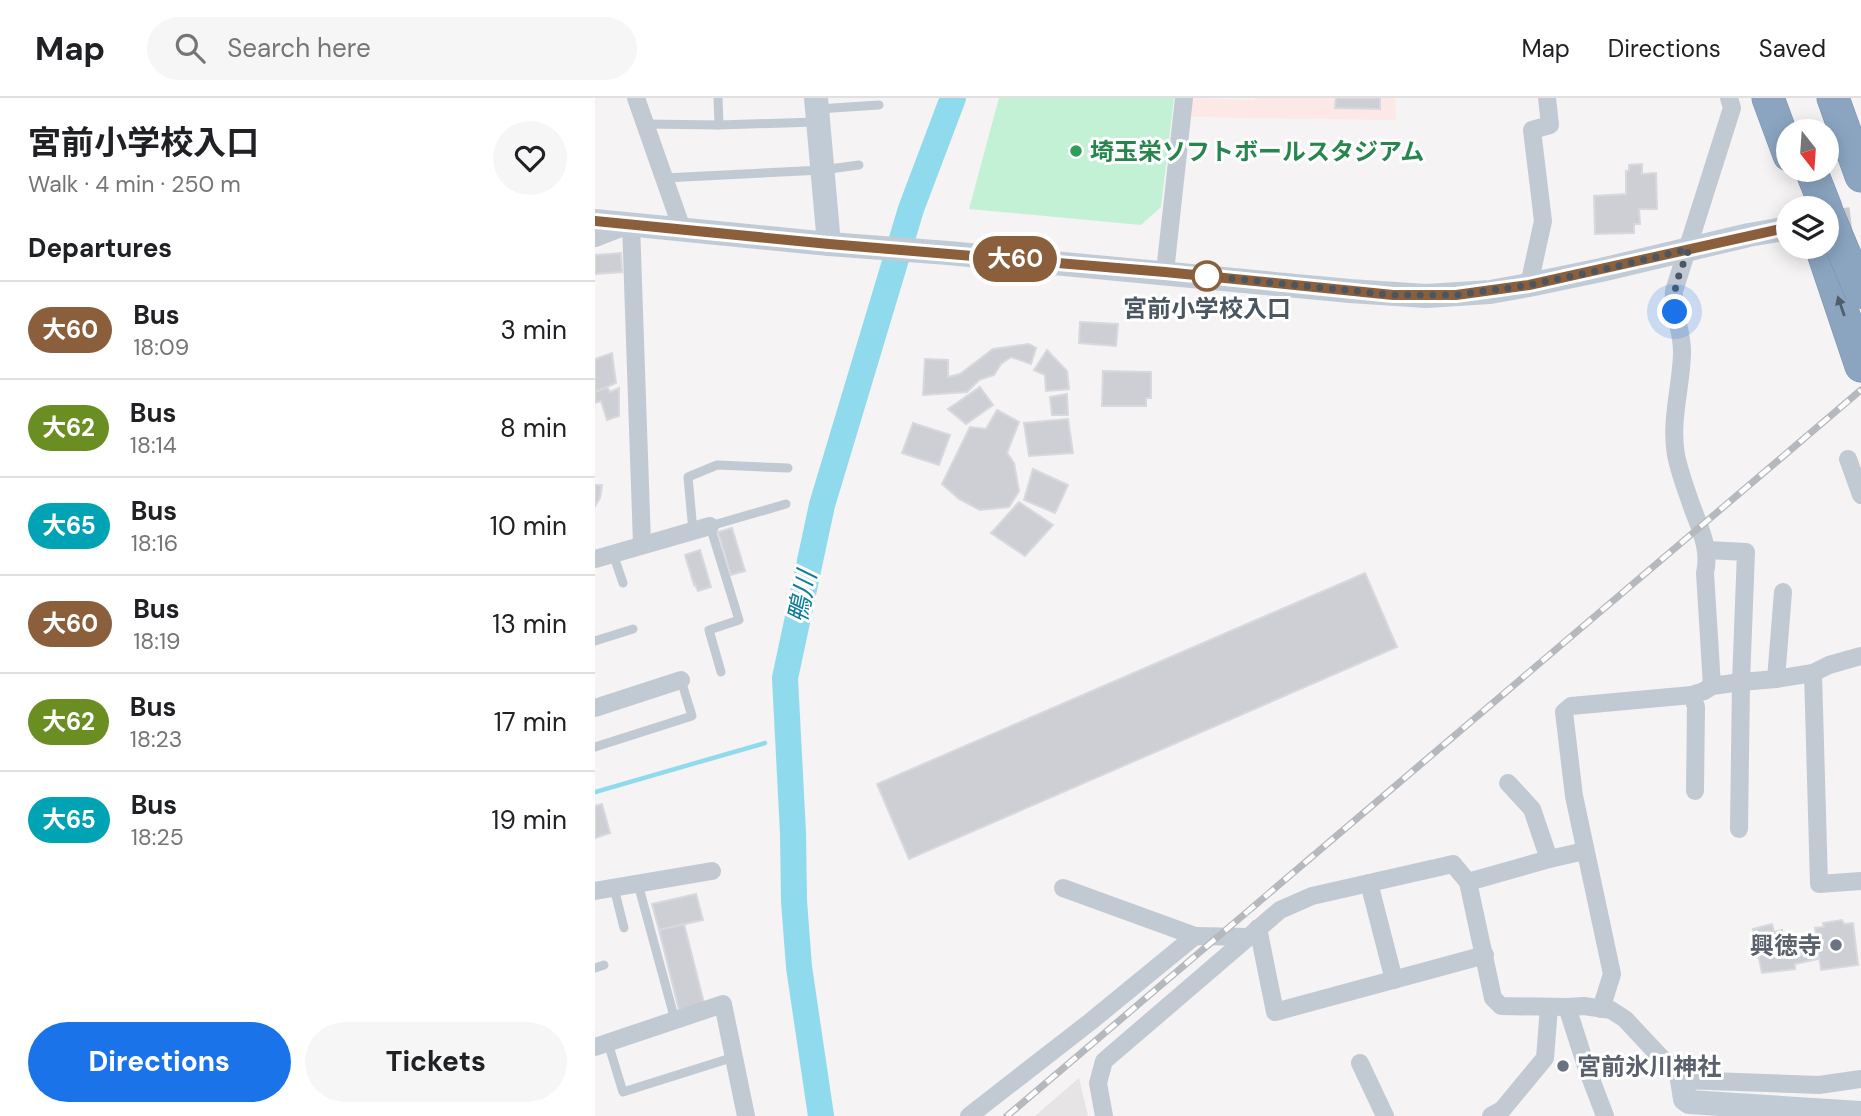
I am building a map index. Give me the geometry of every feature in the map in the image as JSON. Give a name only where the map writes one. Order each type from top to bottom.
[{"type":"highway","points":[[1768,98],[1776,120]]},
{"type":"highway","points":[[1783,98],[1791,119]]},
{"type":"highway","points":[[1833,98],[1861,176]]},
{"type":"highway","points":[[1849,98],[1861,125]]},
{"type":"highway","points":[[1839,239],[1861,293]]},
{"type":"highway","points":[[1825,259],[1861,366]]},
{"type":"main road","points":[[817,110],[829,244]]},
{"type":"main road","points":[[595,221],[1426,296],[1467,294],[1529,285],[1776,231]]},
{"type":"main road","points":[[1682,1080],[1685,1099],[1689,1102],[1861,1113]]},
{"type":"street","points":[[636,98],[683,229]]},
{"type":"street","points":[[1165,272],[1184,98]]},
{"type":"street","points":[[1529,285],[1543,221],[1532,130],[1550,125],[1547,98]]},
{"type":"street","points":[[1712,686],[1705,573],[1707,550],[1676,455],[1674,421],[1683,353],[1673,300],[1732,108],[1729,98]]},
{"type":"street","points":[[595,238],[631,224],[642,544]]},
{"type":"street","points":[[1848,459],[1861,495]]},
{"type":"street","points":[[595,559],[701,528]]},
{"type":"street","points":[[1707,550],[1746,552],[1739,829]]},
{"type":"street","points":[[1776,679],[1783,592]]},
{"type":"street","points":[[1601,1009],[1612,974],[1574,796],[1565,712],[1571,706],[1692,695],[1712,686],[1813,673],[1829,665],[1861,656]]},
{"type":"street","points":[[1813,673],[1819,884],[1861,881]]},
{"type":"street","points":[[595,708],[681,680]]},
{"type":"street","points":[[1692,695],[1696,707],[1695,791]]},
{"type":"street","points":[[1508,783],[1532,809],[1549,859]]},
{"type":"street","points":[[1468,881],[1585,851]]},
{"type":"street","points":[[1104,1116],[1098,1083],[1104,1061],[1280,910],[1312,896],[1453,864],[1468,881],[1493,998],[1501,1006],[1584,1006],[1611,1010],[1625,1019],[1682,1080],[1819,1085],[1861,1079]]},
{"type":"street","points":[[595,891],[712,871]]},
{"type":"street","points":[[1369,883],[1394,980]]},
{"type":"street","points":[[1063,888],[1195,936],[1252,933]]},
{"type":"street","points":[[1252,933],[1275,1012],[1485,956]]},
{"type":"street","points":[[969,1116],[1195,936]]},
{"type":"street","points":[[602,1045],[723,1004],[746,1116]]},
{"type":"street","points":[[1491,1116],[1502,1110],[1545,1058],[1549,1007]]},
{"type":"street","points":[[1567,1007],[1585,1066],[1605,1116]]},
{"type":"street","points":[[1360,1063],[1385,1116]]},
{"type":"lane","points":[[718,98],[719,125]]},
{"type":"lane","points":[[645,124],[719,125],[817,110],[879,105]]},
{"type":"lane","points":[[664,178],[822,170],[859,165]]},
{"type":"lane","points":[[721,672],[709,630],[739,620],[701,528],[688,477],[717,465],[788,468]]},
{"type":"lane","points":[[701,528],[786,503]]},
{"type":"lane","points":[[613,554],[623,583]]},
{"type":"lane","points":[[595,641],[633,629]]},
{"type":"lane","points":[[595,747],[692,716],[681,680]]},
{"type":"lane","points":[[638,884],[675,1020]]},
{"type":"lane","points":[[614,888],[624,929]]},
{"type":"lane","points":[[602,1045],[623,1092],[734,1057]]},
{"type":"shaded area","points":[[1189,98],[1395,98],[1396,120],[1187,117]]},
{"type":"shaded area","points":[[1079,1078],[1088,1116],[1035,1116]]},
{"type":"green space","name":"埼玉栄ソフトボールスタジアム","points":[[999,98],[1174,98],[1161,207],[1141,225],[969,209]]},
{"type":"building","points":[[1336,98],[1380,98],[1380,109],[1335,108]]},
{"type":"building","points":[[1642,164],[1642,174],[1656,173],[1657,209],[1639,209],[1640,224],[1634,224],[1634,233],[1595,234],[1594,196],[1626,194],[1626,171],[1629,171],[1629,165]]},
{"type":"building","points":[[621,253],[622,272],[595,274],[595,255]]},
{"type":"building","points":[[1080,322],[1118,324],[1116,346],[1079,343]]},
{"type":"building","points":[[1029,344],[1036,348],[1031,364],[1011,357],[1001,364],[994,375],[979,380],[967,392],[923,395],[925,359],[948,360],[948,377],[960,374],[993,349]]},
{"type":"building","points":[[1047,350],[1067,371],[1069,389],[1046,391],[1045,375],[1034,370]]},
{"type":"building","points":[[612,353],[616,383],[595,392],[595,359]]},
{"type":"building","points":[[1103,371],[1151,372],[1151,398],[1146,398],[1146,406],[1102,406]]},
{"type":"building","points":[[607,387],[610,392],[619,388],[619,416],[607,420],[601,401],[595,403],[595,392]]},
{"type":"building","points":[[980,387],[993,405],[966,424],[948,409]]},
{"type":"building","points":[[1067,394],[1068,415],[1052,415],[1050,397]]},
{"type":"building","points":[[997,410],[1019,422],[1007,453],[1014,463],[1019,491],[1009,507],[980,510],[959,499],[942,484],[970,427],[986,429]]},
{"type":"building","points":[[1068,419],[1073,453],[1029,456],[1024,423]]},
{"type":"building","points":[[913,423],[950,435],[939,465],[902,453]]},
{"type":"building","points":[[1033,469],[1068,485],[1055,513],[1024,500]]},
{"type":"building","points":[[595,485],[602,485],[600,498],[595,506]]},
{"type":"building","points":[[1019,502],[1053,525],[1025,556],[991,533]]},
{"type":"building","points":[[732,528],[745,571],[731,575],[718,532]]},
{"type":"building","points":[[700,550],[711,587],[698,591],[685,555]]},
{"type":"building","points":[[1365,573],[1397,647],[909,859],[877,784]]},
{"type":"building","points":[[602,804],[610,833],[595,838],[595,806]]},
{"type":"building","points":[[696,894],[703,920],[659,930],[652,904]]},
{"type":"building","points":[[1842,920],[1844,924],[1853,923],[1858,965],[1821,970],[1815,928],[1824,927],[1823,923]]},
{"type":"building","points":[[684,924],[704,1003],[679,1010],[659,930]]},
{"type":"building","points":[[1772,924],[1774,932],[1782,930],[1784,943],[1814,938],[1818,959],[1795,964],[1795,969],[1762,973],[1753,929]]},
{"type":"waterway","name":"鴨川","points":[[821,1116],[799,967],[785,678],[822,505],[911,209],[953,98]]},
{"type":"waterway","points":[[595,792],[765,743]]},
{"type":"tunnel","points":[[1839,221],[1861,218]]},
{"type":"railway","points":[[1007,1116],[1861,390]]},
{"type":"bus line","name":"大60","points":[[595,221],[1426,296],[1490,292],[1529,285],[1776,230]]},
{"type":"place","name":"埼玉栄ソフトボールスタジアム","points":[[1076,151]]},
{"type":"place","name":"宮前小学校入口","points":[[1207,276]]},
{"type":"place","name":"興徳寺","points":[[1836,945]]},
{"type":"place","name":"宮前氷川神社","points":[[1563,1066]]},
{"type":"route","points":[[1207,276],[1393,295],[1456,295],[1529,285],[1689,249],[1674,291],[1675,312]]}]
